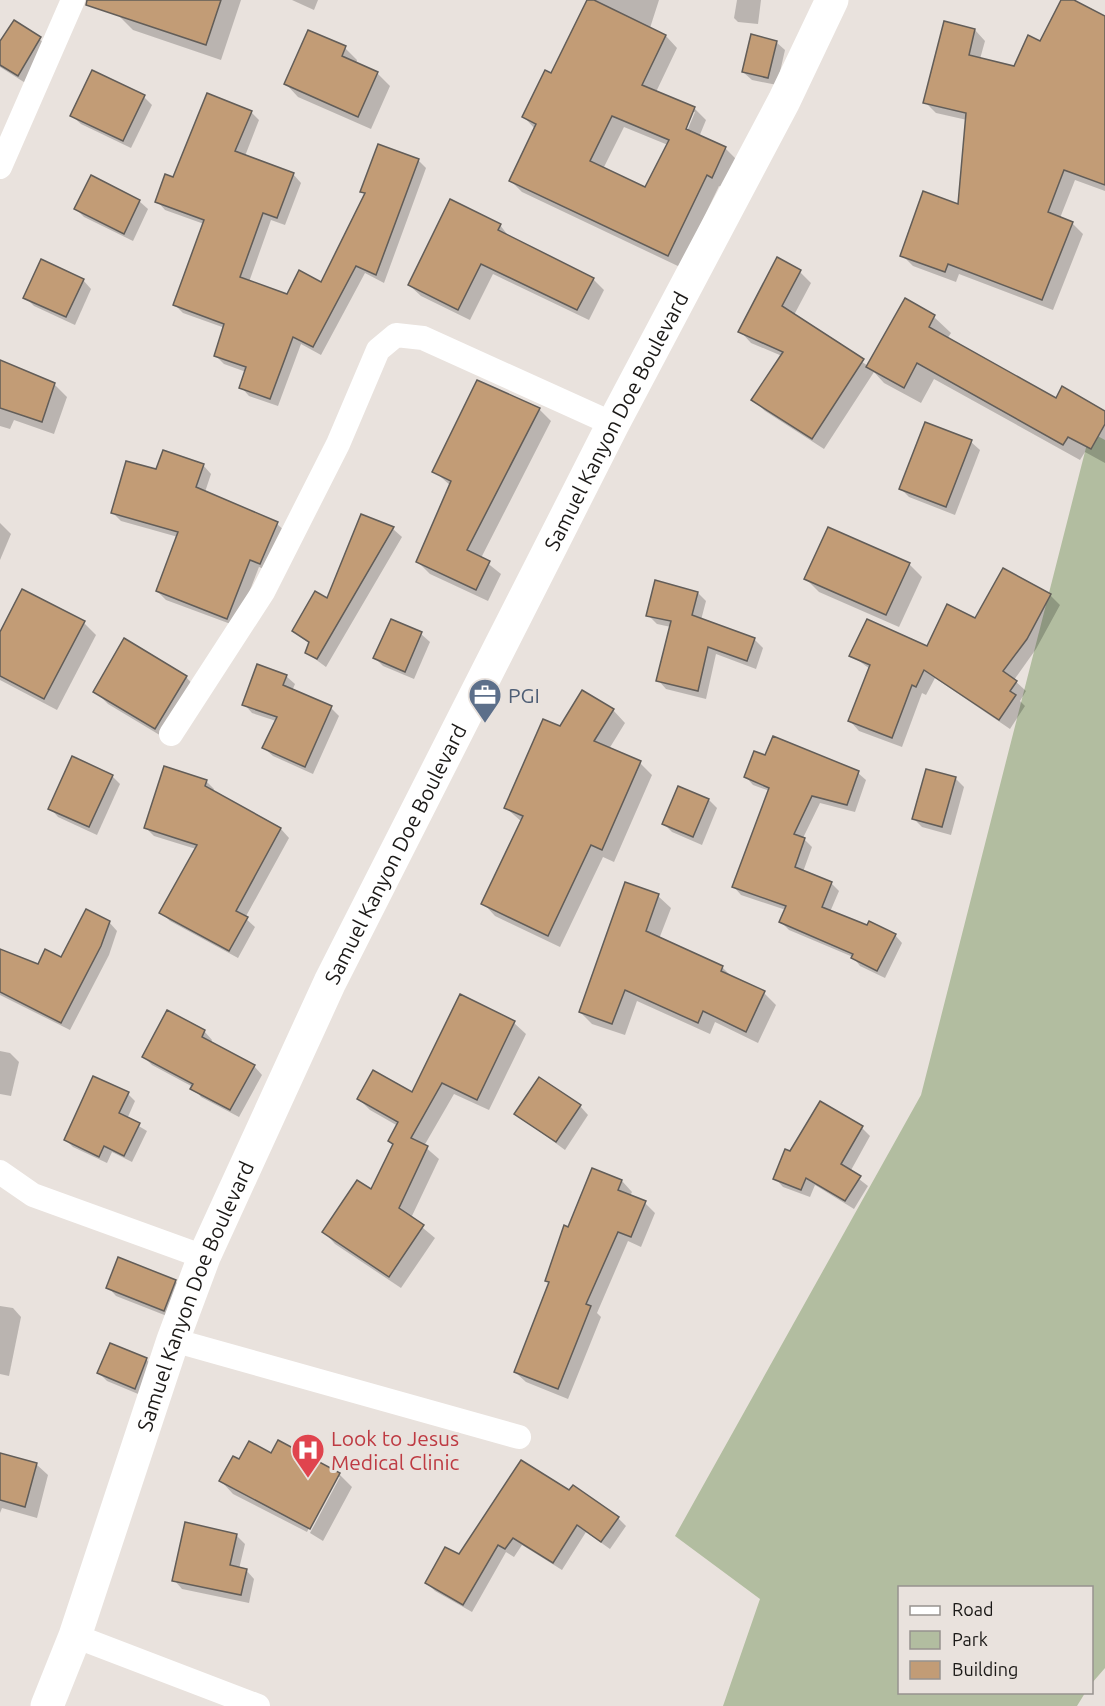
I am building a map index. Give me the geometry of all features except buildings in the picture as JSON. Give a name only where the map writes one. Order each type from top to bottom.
[{"type":"street","points":[[0,167],[73,0]]},
{"type":"street","name":"Samuel Kanyon Doe Boulevard","points":[[47,1706],[75,1636],[173,1340],[204,1257],[330,982],[613,424],[784,101],[832,0]]},
{"type":"street","points":[[171,734],[264,592],[338,444],[378,350],[396,335],[423,338],[613,424]]},
{"type":"street","points":[[0,1172],[33,1195],[204,1257]]},
{"type":"street","points":[[173,1340],[519,1437]]},
{"type":"street","points":[[75,1636],[258,1706]]},
{"type":"green space","points":[[1090,432],[1105,440],[1105,1668],[1093,1682],[1093,1586],[898,1586],[898,1694],[1084,1694],[1077,1706],[723,1706],[760,1599],[675,1536],[921,1095]]},
{"type":"place","name":"PGI","points":[[485,724]]},
{"type":"place","name":"Look to Jesus Medical Clinic","points":[[308,1479]]}]
